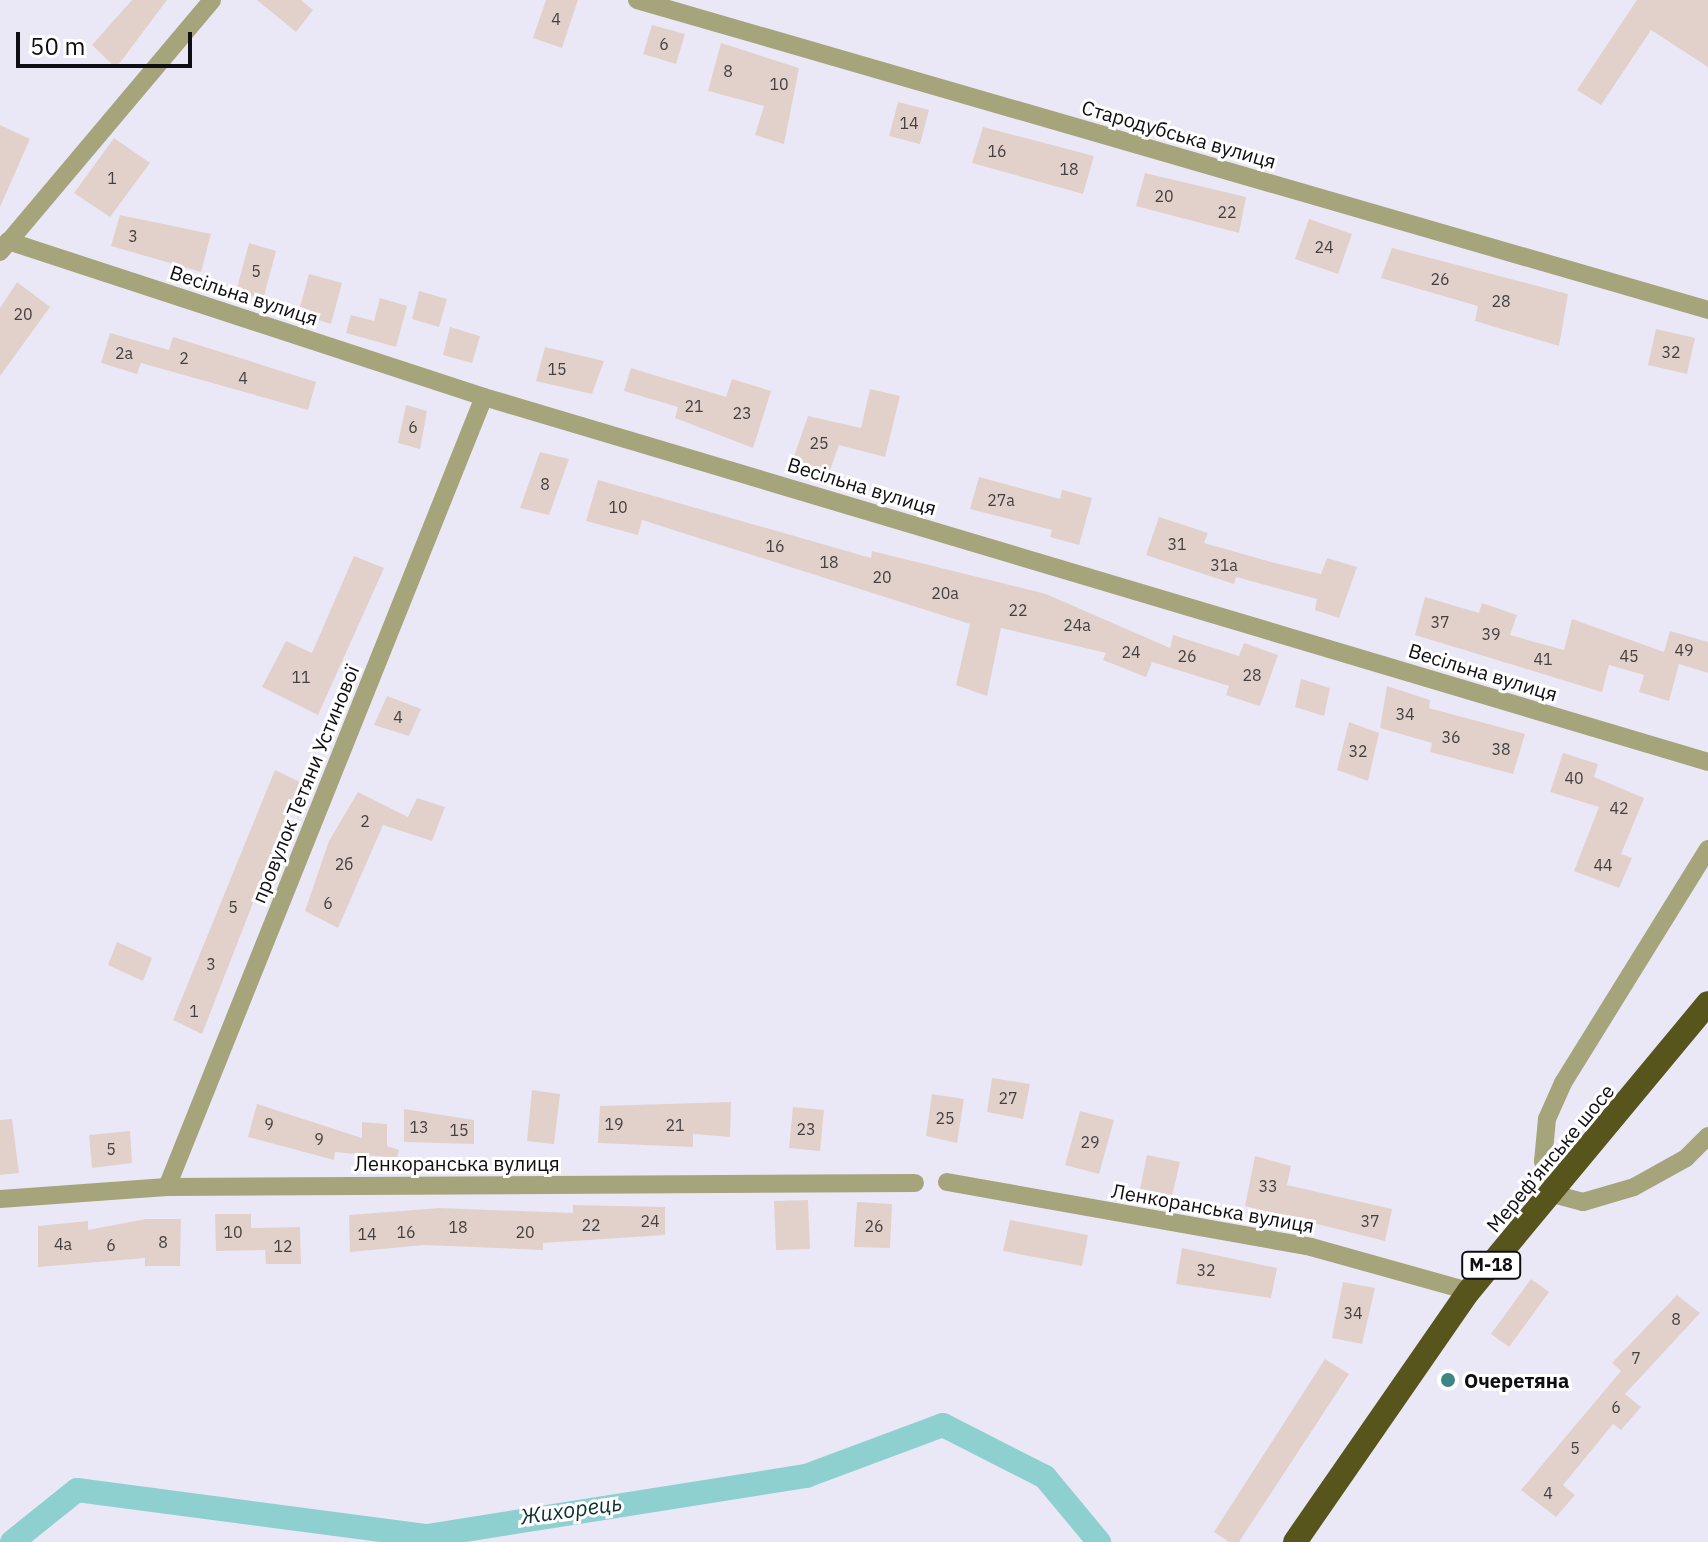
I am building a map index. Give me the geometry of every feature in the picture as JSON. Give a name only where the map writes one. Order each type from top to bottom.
[{"type":"highway","name":"Мереф’янське шосе","points":[[1295,1542],[1469,1291],[1553,1194],[1708,1003]]},
{"type":"street","points":[[4,247],[212,0]]},
{"type":"street","name":"Стародубська вулиця","points":[[637,0],[1708,310]]},
{"type":"street","name":"Весільна вулиця","points":[[4,247],[484,397],[1708,762]]},
{"type":"street","name":"провулок Тетяни Устинової","points":[[167,1187],[484,397]]},
{"type":"street","points":[[1708,849],[1558,1095],[1543,1161],[1553,1194],[1583,1202],[1634,1187],[1686,1158],[1708,1136]]},
{"type":"street","name":"Ленкоранська вулиця","points":[[947,1182],[1311,1247],[1469,1291]]},
{"type":"street","name":"Ленкоранська вулиця","points":[[0,1199],[167,1187],[915,1183]]},
{"type":"building","points":[[132,0],[167,0],[116,68],[92,45]]},
{"type":"building","points":[[257,0],[301,0],[313,10],[296,32]]},
{"type":"building","points":[[546,0],[578,0],[562,48],[533,38]]},
{"type":"building","points":[[1637,0],[1708,0],[1708,67],[1651,30],[1601,105],[1577,90]]},
{"type":"building","points":[[652,25],[685,34],[676,64],[643,54]]},
{"type":"building","points":[[721,43],[799,68],[784,144],[755,135],[764,106],[708,91]]},
{"type":"building","points":[[898,102],[929,110],[920,144],[889,136]]},
{"type":"building","points":[[0,125],[30,139],[0,207]]},
{"type":"building","points":[[983,127],[1094,156],[1083,194],[972,163]]},
{"type":"building","points":[[114,138],[150,163],[110,217],[74,193]]},
{"type":"building","points":[[1145,173],[1246,197],[1239,233],[1136,206]]},
{"type":"building","points":[[120,215],[211,234],[201,272],[111,246]]},
{"type":"building","points":[[1309,219],[1352,234],[1338,274],[1295,259]]},
{"type":"building","points":[[249,243],[276,251],[263,300],[236,292]]},
{"type":"building","points":[[1392,248],[1568,294],[1559,346],[1475,321],[1478,306],[1381,278]]},
{"type":"building","points":[[309,274],[342,283],[331,324],[298,314]]},
{"type":"building","points":[[17,282],[50,307],[0,376],[0,308]]},
{"type":"building","points":[[419,291],[447,299],[439,327],[412,319]]},
{"type":"building","points":[[380,298],[407,306],[396,347],[346,333],[351,315],[374,321]]},
{"type":"building","points":[[450,327],[480,336],[472,363],[443,355]]},
{"type":"building","points":[[1656,329],[1695,338],[1687,374],[1648,365]]},
{"type":"building","points":[[110,333],[169,350],[173,337],[316,382],[308,410],[141,363],[137,374],[101,363]]},
{"type":"building","points":[[545,347],[604,361],[592,394],[536,381]]},
{"type":"building","points":[[631,368],[726,397],[732,379],[771,391],[753,448],[675,418],[678,407],[624,391]]},
{"type":"building","points":[[870,389],[900,396],[885,457],[839,445],[830,470],[792,462],[808,416],[861,428]]},
{"type":"building","points":[[406,405],[427,411],[420,449],[398,443]]},
{"type":"building","points":[[540,452],[569,459],[549,515],[520,508]]},
{"type":"building","points":[[979,477],[1060,499],[1062,490],[1092,498],[1079,545],[1050,537],[1052,530],[970,509]]},
{"type":"building","points":[[598,480],[871,558],[872,551],[1046,594],[1170,648],[1173,635],[1239,656],[1244,643],[1278,655],[1260,706],[1226,695],[1229,686],[1152,662],[1146,677],[1103,660],[1106,653],[1001,628],[987,696],[956,685],[970,624],[642,520],[638,535],[586,521]]},
{"type":"building","points":[[1159,517],[1208,533],[1204,543],[1271,562],[1321,574],[1327,558],[1357,567],[1339,618],[1315,610],[1317,599],[1236,577],[1234,584],[1146,555]]},
{"type":"building","points":[[354,556],[384,568],[318,715],[262,687],[286,641],[312,653]]},
{"type":"building","points":[[1425,597],[1479,613],[1482,603],[1517,615],[1510,635],[1564,650],[1572,619],[1664,652],[1670,631],[1708,642],[1708,673],[1679,664],[1669,701],[1639,692],[1644,675],[1609,665],[1602,692],[1415,635]]},
{"type":"building","points":[[1301,679],[1330,688],[1324,716],[1295,707]]},
{"type":"building","points":[[1387,686],[1430,700],[1429,708],[1525,734],[1513,774],[1430,752],[1432,743],[1380,728]]},
{"type":"building","points":[[387,696],[421,709],[409,736],[374,725]]},
{"type":"building","points":[[1349,722],[1379,733],[1368,781],[1337,770]]},
{"type":"building","points":[[1563,753],[1598,764],[1594,777],[1644,798],[1621,854],[1632,858],[1619,888],[1574,871],[1599,807],[1550,792]]},
{"type":"building","points":[[275,770],[300,782],[202,1034],[173,1020]]},
{"type":"building","points":[[358,792],[408,817],[417,798],[445,807],[432,841],[383,825],[338,928],[305,911],[329,841]]},
{"type":"building","points":[[117,942],[152,958],[143,981],[108,965]]},
{"type":"building","points":[[992,1078],[1030,1084],[1023,1119],[987,1112]]},
{"type":"building","points":[[532,1090],[560,1094],[554,1144],[527,1141]]},
{"type":"building","points":[[932,1094],[964,1099],[957,1143],[926,1136]]},
{"type":"building","points":[[731,1102],[730,1137],[693,1134],[693,1147],[598,1143],[600,1106]]},
{"type":"building","points":[[257,1104],[362,1138],[362,1122],[387,1124],[387,1146],[399,1150],[397,1158],[335,1152],[334,1160],[248,1137]]},
{"type":"building","points":[[793,1107],[824,1110],[820,1151],[789,1148]]},
{"type":"building","points":[[404,1109],[474,1120],[474,1144],[404,1142]]},
{"type":"building","points":[[1080,1111],[1114,1120],[1099,1174],[1065,1165]]},
{"type":"building","points":[[12,1119],[19,1173],[0,1175],[0,1120]]},
{"type":"building","points":[[130,1131],[132,1163],[92,1168],[89,1135]]},
{"type":"building","points":[[1147,1155],[1180,1162],[1172,1196],[1140,1189]]},
{"type":"building","points":[[1255,1156],[1291,1166],[1287,1185],[1392,1209],[1385,1241],[1245,1206]]},
{"type":"building","points":[[808,1200],[810,1249],[776,1250],[774,1201]]},
{"type":"building","points":[[857,1202],[892,1204],[890,1248],[854,1247]]},
{"type":"building","points":[[573,1205],[665,1207],[665,1235],[543,1243],[543,1250],[424,1245],[350,1252],[349,1215],[440,1208],[573,1213]]},
{"type":"building","points":[[215,1214],[251,1214],[251,1228],[300,1227],[301,1264],[266,1264],[265,1250],[216,1251]]},
{"type":"building","points":[[146,1219],[181,1219],[180,1266],[145,1266],[145,1258],[38,1267],[38,1226],[88,1221],[88,1230]]},
{"type":"building","points":[[1010,1220],[1088,1235],[1082,1266],[1003,1251]]},
{"type":"building","points":[[1182,1248],[1277,1268],[1271,1298],[1176,1284]]},
{"type":"building","points":[[1531,1279],[1549,1292],[1509,1347],[1491,1334]]},
{"type":"building","points":[[1343,1282],[1375,1288],[1362,1344],[1332,1338]]},
{"type":"building","points":[[1677,1295],[1700,1313],[1625,1394],[1641,1407],[1621,1430],[1613,1424],[1563,1485],[1575,1495],[1556,1517],[1521,1490],[1621,1371],[1612,1363]]},
{"type":"building","points":[[1325,1359],[1349,1374],[1239,1542],[1229,1542],[1214,1532]]},
{"type":"waterway","name":"Жихорець","points":[[12,1542],[77,1490],[427,1536],[806,1476],[943,1425],[1045,1477],[1099,1542]]},
{"type":"place","name":"Очеретяна","points":[[1448,1380]]}]
